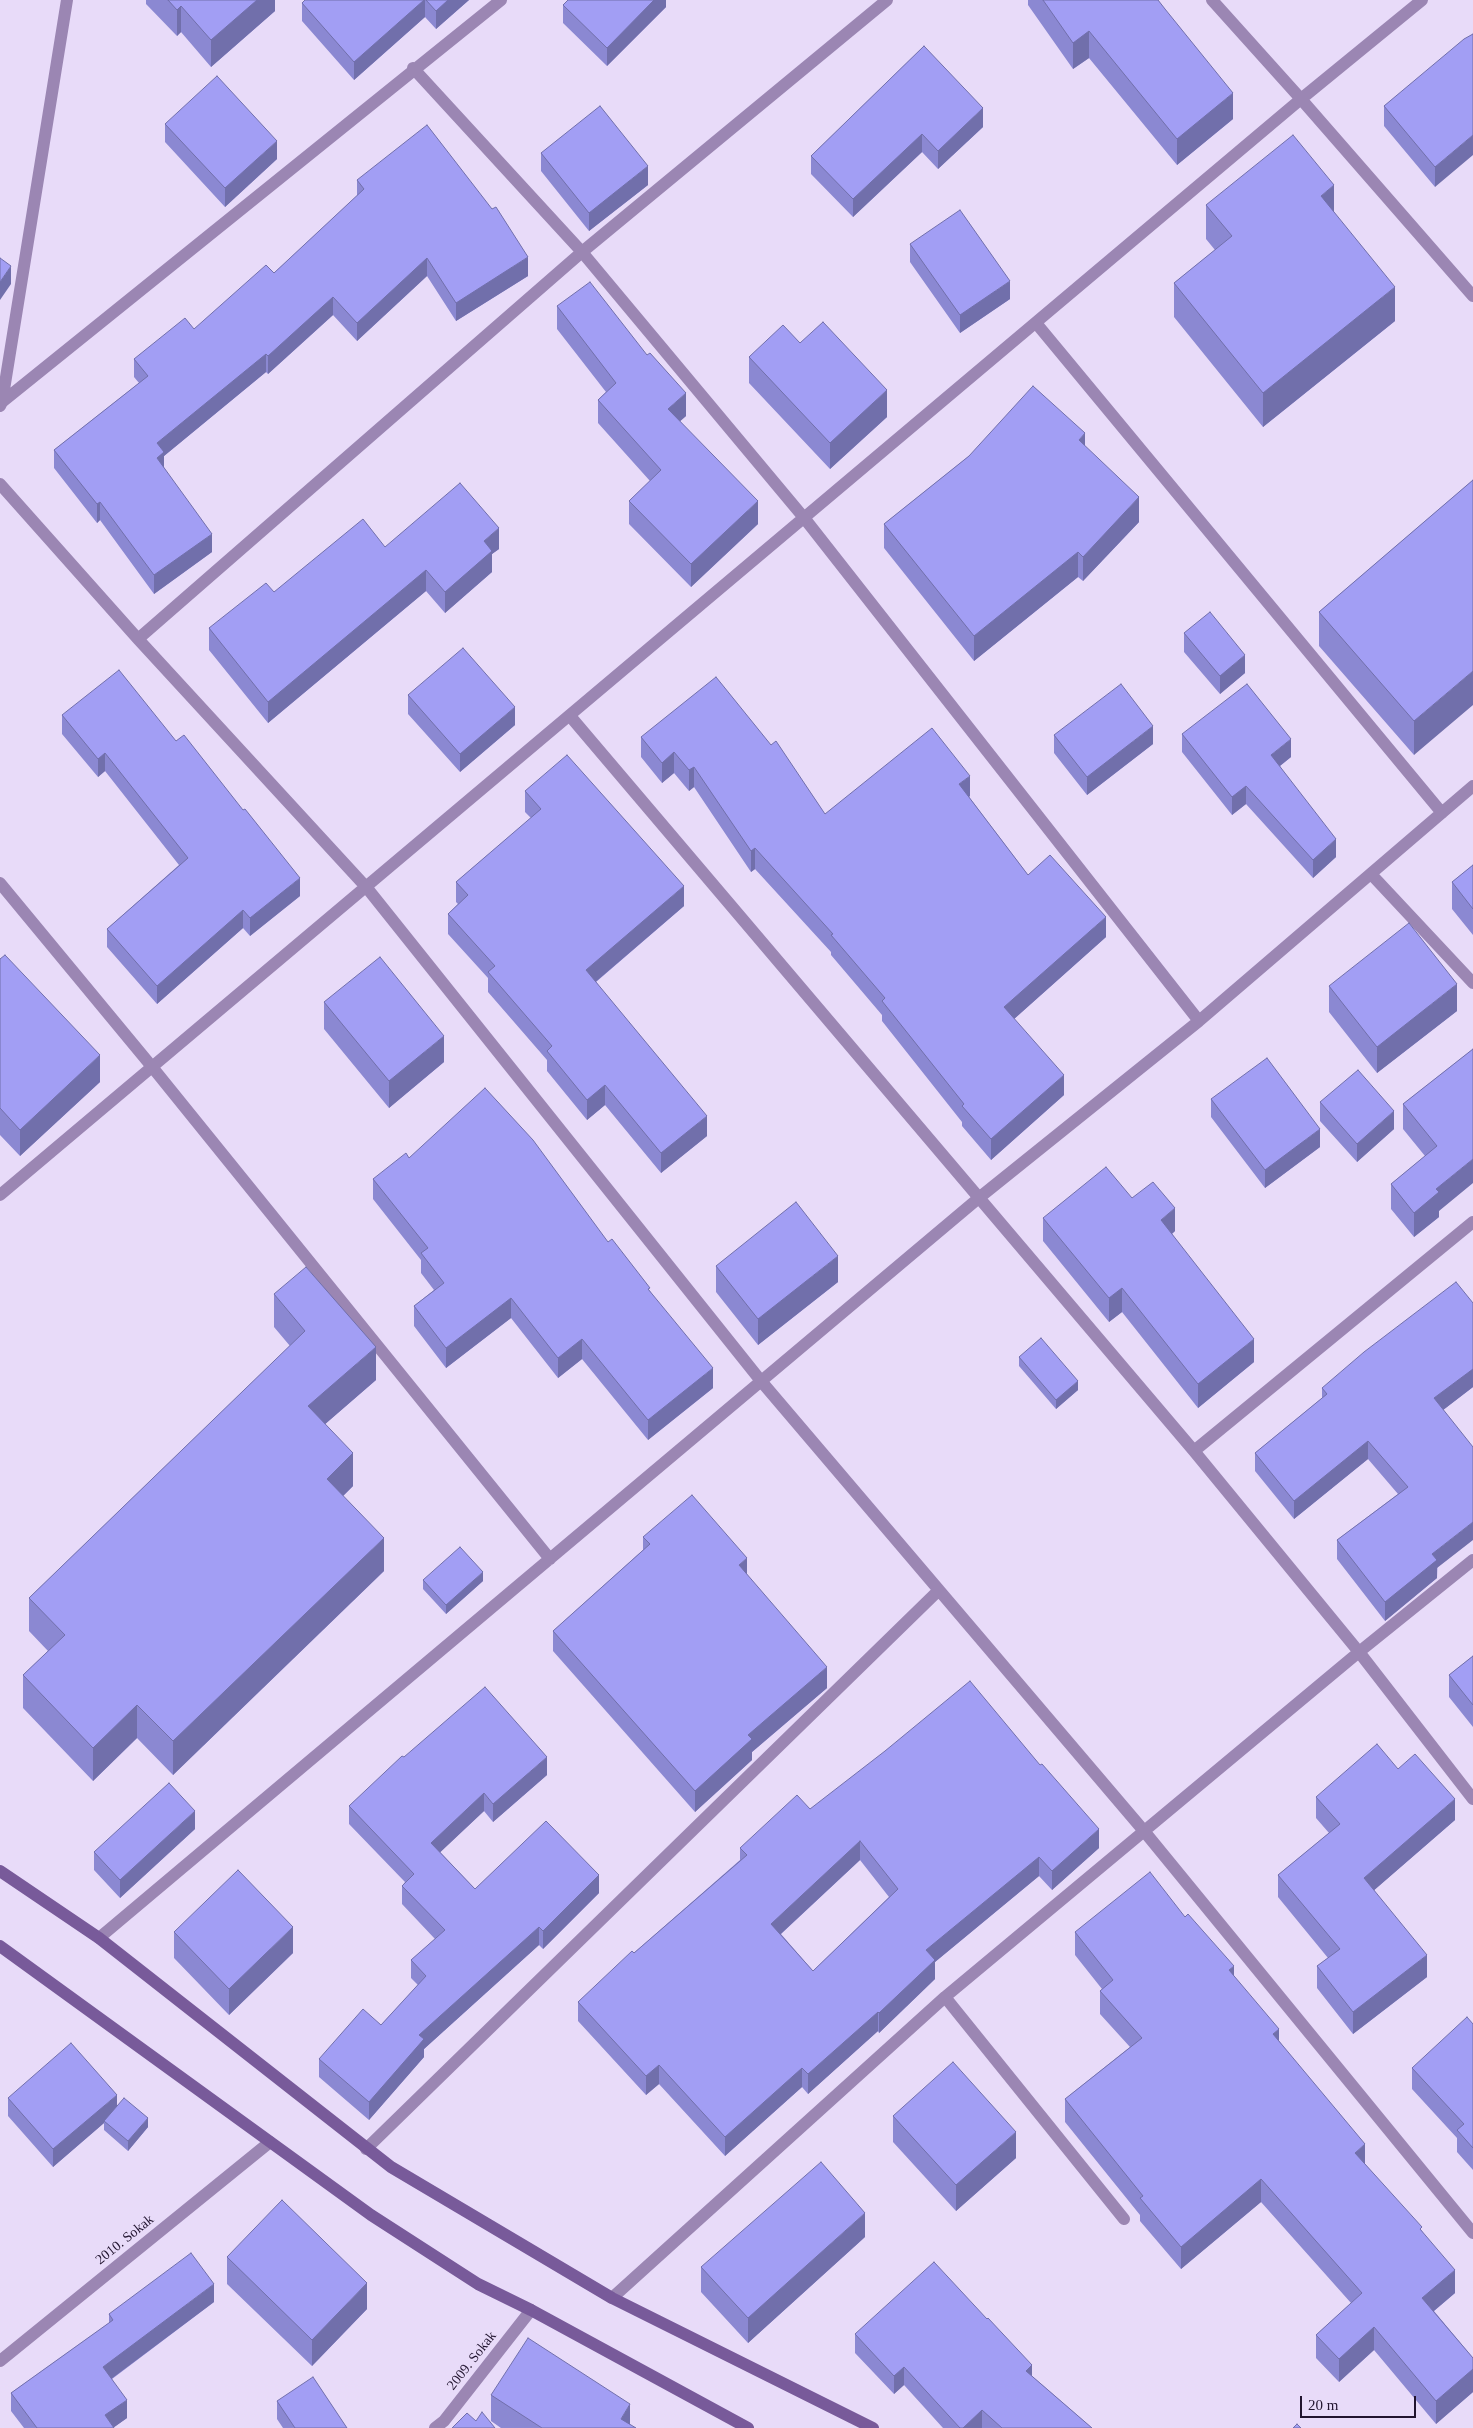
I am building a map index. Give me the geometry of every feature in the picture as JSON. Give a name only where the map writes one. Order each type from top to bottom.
[{"type":"main road","points":[[0,1871],[99,1938],[391,2168],[612,2298],[873,2428]]},
{"type":"main road","points":[[0,1946],[270,2142],[372,2214],[478,2284],[531,2310],[748,2428]]},
{"type":"street","points":[[1,403],[67,0]]},
{"type":"street","points":[[1,403],[413,68],[501,0]]},
{"type":"street","points":[[138,639],[582,252],[887,0]]},
{"type":"street","points":[[1212,0],[1473,296]]},
{"type":"street","points":[[0,1196],[1301,99],[1422,0]]},
{"type":"street","points":[[413,68],[582,252],[804,519],[1199,1021]]},
{"type":"street","points":[[1036,323],[1442,813]]},
{"type":"street","points":[[0,484],[138,639],[367,888],[761,1381],[1144,1831],[1473,2233]]},
{"type":"street","points":[[570,716],[1194,1451],[1359,1652],[1473,1799]]},
{"type":"street","points":[[99,1938],[980,1197],[1199,1021],[1473,786]]},
{"type":"street","points":[[1371,874],[1473,983]]},
{"type":"street","points":[[0,883],[153,1068],[550,1558]]},
{"type":"street","points":[[1194,1451],[1473,1222]]},
{"type":"street","points":[[612,2298],[945,1997],[1359,1652],[1473,1560]]},
{"type":"street","points":[[366,2149],[939,1590]]},
{"type":"street","points":[[945,1997],[1124,2219]]},
{"type":"street","name":"2010. Sokak","points":[[0,2361],[270,2142]]},
{"type":"street","name":"2009. Sokak","points":[[436,2428],[444,2421],[531,2310]]},
{"type":"building","points":[[168,0],[257,0],[211,40],[181,6],[177,10]]},
{"type":"building","points":[[305,0],[424,0],[354,62],[302,3]]},
{"type":"building","points":[[426,0],[448,0],[436,11]]},
{"type":"building","points":[[568,0],[654,0],[607,48],[563,5]]},
{"type":"building","points":[[1043,0],[1158,0],[1233,93],[1177,139],[1089,31],[1073,43]]},
{"type":"building","points":[[1473,34],[1473,135],[1435,167],[1384,106],[1464,39]]},
{"type":"building","points":[[924,46],[983,108],[938,151],[922,134],[853,199],[811,156]]},
{"type":"building","points":[[217,76],[277,141],[225,188],[165,124]]},
{"type":"building","points":[[600,106],[648,166],[589,213],[541,153]]},
{"type":"building","points":[[427,125],[492,209],[496,207],[528,257],[456,303],[427,258],[357,323],[333,297],[268,356],[266,354],[157,443],[164,452],[157,458],[212,534],[154,575],[100,502],[97,504],[54,450],[148,376],[134,359],[185,318],[194,329],[266,265],[274,273],[364,189],[357,180]]},
{"type":"building","points":[[1293,135],[1334,185],[1321,196],[1395,287],[1263,393],[1174,283],[1232,236],[1206,205]]},
{"type":"building","points":[[960,210],[1010,281],[960,315],[910,244]]},
{"type":"building","points":[[0,258],[11,266],[0,282]]},
{"type":"building","points":[[590,282],[647,355],[650,353],[686,393],[668,409],[758,501],[691,564],[629,501],[661,470],[598,400],[616,383],[557,306]]},
{"type":"building","points":[[823,322],[887,390],[830,443],[749,357],[783,325],[800,343]]},
{"type":"building","points":[[1033,386],[1085,433],[1079,440],[1139,497],[1083,557],[1078,552],[974,636],[884,524],[969,456]]},
{"type":"building","points":[[1473,480],[1473,671],[1414,721],[1319,612]]},
{"type":"building","points":[[460,483],[499,528],[484,541],[492,551],[445,592],[426,570],[268,702],[209,628],[266,583],[274,592],[363,519],[385,547]]},
{"type":"building","points":[[1210,612],[1245,655],[1220,676],[1184,633]]},
{"type":"building","points":[[463,648],[515,707],[460,754],[408,695]]},
{"type":"building","points":[[119,670],[176,741],[184,735],[300,878],[250,918],[243,910],[157,986],[107,929],[188,858],[105,753],[98,759],[62,715]]},
{"type":"building","points":[[716,677],[771,745],[776,741],[825,814],[932,728],[970,776],[959,784],[1028,875],[1050,855],[1106,917],[1004,1007],[1064,1075],[991,1139],[962,1106],[964,1104],[882,1001],[885,998],[831,935],[833,934],[755,848],[751,851],[694,767],[689,770],[674,752],[662,763],[641,737]]},
{"type":"building","points":[[1121,684],[1153,726],[1087,777],[1054,735]]},
{"type":"building","points":[[1247,684],[1291,739],[1271,755],[1336,839],[1313,860],[1246,786],[1232,797],[1182,734]]},
{"type":"building","points":[[567,755],[684,886],[586,970],[707,1116],[661,1153],[605,1085],[587,1100],[547,1051],[552,1046],[488,972],[495,966],[448,914],[468,895],[456,882],[541,809],[525,791]]},
{"type":"building","points":[[1473,865],[1473,909],[1452,882]]},
{"type":"building","points":[[1409,923],[1457,984],[1377,1047],[1329,986]]},
{"type":"building","points":[[5,955],[100,1055],[20,1130],[0,1108],[0,959]]},
{"type":"building","points":[[380,957],[444,1036],[389,1081],[324,1002]]},
{"type":"building","points":[[1473,1049],[1473,1159],[1436,1189],[1439,1192],[1414,1213],[1391,1184],[1437,1146],[1403,1104]]},
{"type":"building","points":[[1267,1058],[1320,1129],[1265,1170],[1211,1099]]},
{"type":"building","points":[[1358,1070],[1394,1111],[1357,1144],[1320,1102]]},
{"type":"building","points":[[485,1088],[533,1140],[608,1242],[612,1239],[650,1288],[648,1289],[713,1368],[648,1420],[582,1339],[558,1358],[511,1298],[446,1348],[414,1306],[444,1283],[421,1253],[428,1248],[373,1179],[406,1153],[409,1158]]},
{"type":"building","points":[[1106,1167],[1132,1198],[1153,1182],[1175,1208],[1161,1220],[1254,1339],[1198,1384],[1122,1288],[1109,1298],[1043,1218]]},
{"type":"building","points":[[796,1202],[838,1256],[758,1319],[716,1266]]},
{"type":"building","points":[[306,1267],[376,1347],[308,1406],[353,1453],[327,1479],[384,1538],[173,1741],[137,1705],[93,1748],[23,1675],[65,1635],[29,1598],[305,1331],[274,1294]]},
{"type":"building","points":[[1456,1282],[1473,1303],[1473,1369],[1434,1398],[1473,1447],[1473,1522],[1432,1554],[1437,1560],[1385,1602],[1337,1540],[1408,1487],[1368,1441],[1294,1501],[1255,1453],[1327,1394],[1322,1388],[1364,1352]]},
{"type":"building","points":[[1041,1338],[1078,1381],[1056,1400],[1019,1357]]},
{"type":"building","points":[[692,1495],[747,1558],[739,1565],[827,1667],[748,1735],[752,1739],[695,1791],[553,1631],[650,1544],[643,1537]]},
{"type":"building","points":[[460,1547],[483,1572],[446,1605],[423,1580]]},
{"type":"building","points":[[1473,1656],[1473,1705],[1449,1675]]},
{"type":"building","points":[[970,1681],[1040,1765],[1042,1764],[1099,1829],[1052,1871],[1039,1857],[926,1950],[935,1960],[879,2013],[808,2074],[802,2068],[725,2137],[659,2065],[646,2076],[578,2002],[632,1951],[634,1953],[747,1855],[740,1848],[797,1795],[810,1809],[885,1751]],"holes":[[[860,1841],[898,1889],[813,1971],[771,1924]]]},
{"type":"building","points":[[485,1687],[547,1757],[493,1804],[484,1793],[431,1843],[475,1889],[546,1821],[599,1875],[543,1931],[539,1927],[419,2035],[424,2039],[369,2102],[319,2059],[363,2009],[381,2025],[426,1976],[411,1960],[445,1930],[402,1886],[414,1874],[349,1806],[402,1756],[404,1757]]},
{"type":"building","points":[[1377,1744],[1398,1769],[1415,1754],[1455,1799],[1364,1878],[1427,1955],[1353,2012],[1317,1966],[1340,1949],[1278,1875],[1340,1824],[1316,1797]]},
{"type":"building","points":[[169,1783],[195,1811],[120,1880],[94,1852]]},
{"type":"building","points":[[238,1870],[293,1927],[229,1989],[174,1932]]},
{"type":"building","points":[[1150,1872],[1185,1917],[1188,1914],[1234,1966],[1229,1970],[1279,2029],[1273,2034],[1365,2144],[1355,2153],[1422,2227],[1420,2229],[1455,2270],[1422,2298],[1473,2358],[1473,2369],[1436,2401],[1374,2327],[1339,2359],[1316,2335],[1362,2293],[1261,2179],[1181,2247],[1140,2198],[1143,2196],[1065,2099],[1142,2038],[1100,1991],[1113,1980],[1075,1932]]},
{"type":"building","points":[[1467,2017],[1473,2024],[1473,2148],[1457,2130],[1464,2124],[1412,2068]]},
{"type":"building","points":[[71,2043],[117,2095],[53,2149],[8,2098]]},
{"type":"building","points":[[953,2062],[1016,2132],[956,2185],[893,2116]]},
{"type":"building","points":[[124,2098],[148,2118],[128,2141],[104,2121]]},
{"type":"building","points":[[821,2162],[865,2213],[748,2318],[701,2267]]},
{"type":"building","points":[[282,2200],[367,2283],[312,2340],[227,2257]]},
{"type":"building","points":[[191,2253],[214,2284],[103,2367],[127,2400],[105,2415],[114,2428],[37,2428],[11,2393],[113,2320],[109,2314]]},
{"type":"building","points":[[934,2262],[1032,2365],[1026,2371],[1092,2428],[1002,2428],[982,2410],[963,2428],[960,2428],[904,2367],[894,2376],[855,2334]]},
{"type":"building","points":[[528,2338],[630,2404],[621,2419],[636,2428],[542,2428],[491,2395]]},
{"type":"building","points":[[313,2377],[347,2428],[295,2428],[277,2401]]},
{"type":"building","points":[[482,2412],[495,2428],[452,2428],[467,2413],[476,2421]]},
{"type":"building","points":[[1297,2424],[1301,2428],[1293,2428]]}]
